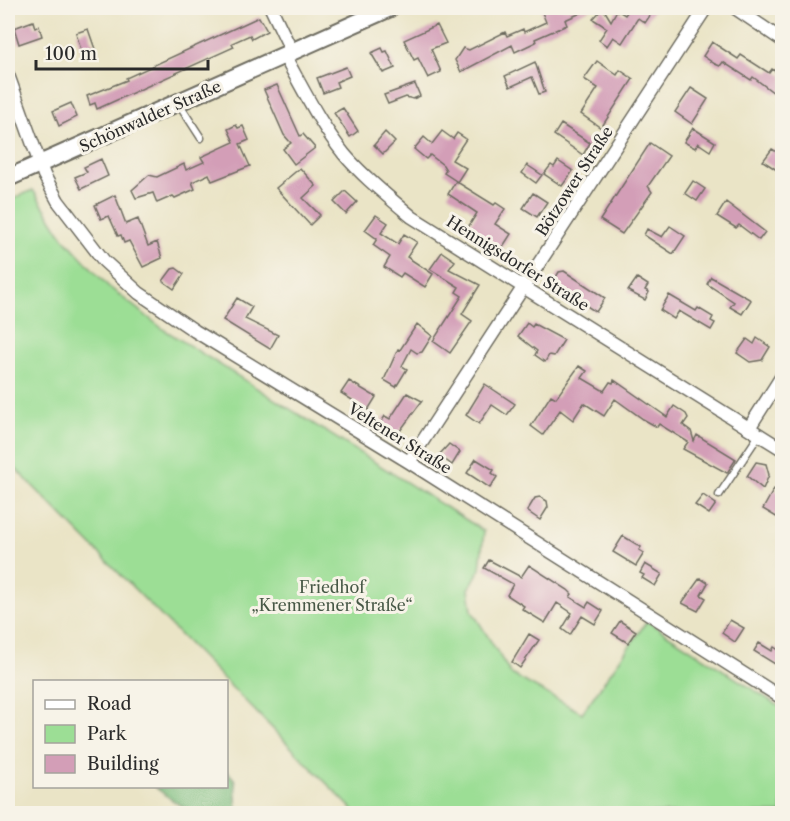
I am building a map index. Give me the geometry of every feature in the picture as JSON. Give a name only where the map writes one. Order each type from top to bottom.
[{"type":"main road","name":"Schönwalder Straße","points":[[8,178],[390,8]]},
{"type":"street","name":"Hennigsdorfer Straße","points":[[271,8],[288,53],[315,111],[344,154],[383,193],[412,217],[783,448]]},
{"type":"street","name":"Bötzower Straße","points":[[410,462],[706,8]]},
{"type":"street","points":[[735,8],[783,40]]},
{"type":"street","name":"Veltener Straße","points":[[8,75],[39,165],[58,201],[104,261],[139,293],[195,331],[410,462],[783,698]]},
{"type":"street","points":[[754,431],[783,376]]},
{"type":"lane","points":[[178,103],[201,138]]},
{"type":"lane","points":[[719,495],[754,431]]},
{"type":"green space","name":"Friedhof „Kremmener Straße“","points":[[33,190],[63,237],[108,286],[163,329],[484,531],[480,569],[469,589],[472,611],[511,674],[582,713],[647,621],[782,708],[782,813],[356,813],[228,684],[228,680],[225,680],[8,461],[8,201]]},
{"type":"green space","points":[[228,772],[235,780],[237,813],[201,813],[177,803],[156,788],[228,788]]},
{"type":"building","points":[[546,8],[592,8],[565,20],[567,25],[535,39],[536,42],[515,52],[512,45],[461,72],[455,60],[463,48],[469,50],[505,32],[507,36],[523,29],[524,32],[546,22],[541,10]]},
{"type":"building","points":[[603,8],[611,21],[617,10],[625,15],[630,8],[655,8],[645,23],[638,18],[622,43],[613,37],[607,46],[599,40],[607,28],[593,19]]},
{"type":"building","points":[[259,17],[267,31],[252,39],[250,35],[232,43],[234,47],[97,109],[95,103],[90,105],[87,96],[127,80],[126,78]]},
{"type":"building","points":[[33,21],[35,28],[39,26],[42,36],[19,44],[14,28]]},
{"type":"building","points":[[437,25],[446,43],[431,49],[441,72],[428,78],[418,58],[414,60],[404,40]]},
{"type":"building","points":[[88,29],[96,52],[83,57],[76,33]]},
{"type":"building","points":[[712,42],[738,59],[741,55],[769,73],[772,69],[783,76],[783,87],[779,92],[774,93],[753,77],[751,80],[723,62],[720,66],[715,64],[703,56]]},
{"type":"building","points":[[382,48],[384,52],[387,51],[395,68],[383,73],[371,53]]},
{"type":"building","points":[[597,61],[617,75],[620,70],[633,79],[601,128],[581,114],[598,88],[584,79]]},
{"type":"building","points":[[535,62],[545,92],[539,94],[532,77],[510,87],[505,76]]},
{"type":"building","points":[[346,67],[350,76],[336,82],[338,87],[323,93],[317,78]]},
{"type":"building","points":[[415,84],[420,96],[413,99],[406,97],[388,104],[384,95]]},
{"type":"building","points":[[277,85],[300,136],[303,134],[315,148],[294,164],[283,149],[291,143],[284,135],[264,90]]},
{"type":"building","points":[[691,88],[708,99],[692,124],[675,112]]},
{"type":"building","points":[[71,103],[77,117],[59,126],[53,111]]},
{"type":"building","points":[[343,108],[358,131],[350,137],[334,113]]},
{"type":"building","points":[[561,124],[590,143],[583,155],[554,135]]},
{"type":"building","points":[[236,125],[238,128],[243,126],[249,140],[240,144],[250,166],[212,181],[209,174],[192,182],[195,189],[175,198],[173,196],[157,203],[153,193],[136,198],[132,190],[149,175],[157,177],[184,164],[186,170],[204,162],[201,157],[234,142],[228,129]]},
{"type":"building","points":[[693,128],[715,142],[710,151],[698,143],[695,148],[684,142]]},
{"type":"building","points":[[442,131],[453,139],[457,133],[466,139],[452,160],[466,168],[457,182],[494,205],[496,203],[505,209],[495,224],[511,234],[502,248],[496,244],[493,247],[467,229],[477,213],[448,194],[456,181],[444,173],[446,170],[443,165],[430,155],[426,159],[414,149],[424,137],[432,144]]},
{"type":"building","points":[[385,132],[395,142],[383,154],[374,145]]},
{"type":"building","points":[[650,143],[669,156],[648,186],[652,192],[622,234],[600,220]]},
{"type":"building","points":[[772,149],[783,156],[783,174],[763,161]]},
{"type":"building","points":[[101,159],[108,176],[81,189],[75,177],[87,172],[84,167]]},
{"type":"building","points":[[558,161],[573,171],[562,186],[544,174],[551,165],[554,167]]},
{"type":"building","points":[[527,165],[542,175],[536,183],[522,173]]},
{"type":"building","points":[[300,168],[316,186],[303,198],[320,215],[310,225],[276,188]]},
{"type":"building","points":[[693,181],[705,189],[697,201],[685,193]]},
{"type":"building","points":[[345,191],[357,202],[346,214],[334,202]]},
{"type":"building","points":[[533,193],[547,202],[537,217],[523,208]]},
{"type":"building","points":[[115,195],[126,224],[138,219],[148,246],[157,242],[162,258],[143,267],[129,241],[124,243],[121,235],[118,236],[109,216],[101,219],[95,205]]},
{"type":"building","points":[[726,202],[765,232],[759,240],[739,225],[736,228],[717,216]]},
{"type":"building","points":[[376,215],[388,223],[381,233],[398,244],[404,234],[417,242],[407,257],[433,274],[425,287],[403,273],[400,277],[384,267],[390,257],[373,245],[377,239],[365,230]]},
{"type":"building","points":[[670,226],[685,236],[673,254],[644,235],[647,229],[662,237]]},
{"type":"building","points":[[442,252],[455,261],[449,269],[480,285],[462,314],[472,321],[450,353],[433,341],[462,296],[456,292],[459,287],[430,269]]},
{"type":"building","points":[[176,268],[184,274],[174,289],[163,281],[172,269]]},
{"type":"building","points":[[564,271],[605,298],[596,312],[552,284],[559,272]]},
{"type":"building","points":[[711,277],[751,300],[742,314],[730,307],[734,302],[707,284]]},
{"type":"building","points":[[637,278],[648,285],[645,290],[649,292],[645,300],[628,291]]},
{"type":"building","points":[[669,295],[696,311],[698,308],[713,317],[711,321],[715,323],[711,330],[679,311],[674,319],[660,310]]},
{"type":"building","points":[[237,298],[252,307],[245,319],[278,335],[270,349],[223,320]]},
{"type":"building","points":[[527,323],[532,327],[534,324],[564,340],[554,356],[549,355],[545,362],[535,355],[537,351],[518,336]]},
{"type":"building","points":[[417,324],[432,336],[422,352],[417,353],[411,349],[402,366],[407,369],[396,387],[384,380],[398,349],[400,350]]},
{"type":"building","points":[[757,338],[770,347],[762,360],[750,362],[737,353],[747,339],[754,344]]},
{"type":"building","points":[[579,366],[587,371],[582,378],[604,391],[614,380],[667,417],[674,406],[686,414],[688,418],[683,425],[691,431],[694,441],[697,435],[736,459],[727,473],[683,449],[688,442],[659,424],[657,427],[643,419],[615,399],[604,416],[584,403],[573,420],[560,410],[543,435],[531,426],[551,395],[556,398]]},
{"type":"building","points":[[349,381],[376,397],[368,410],[341,393]]},
{"type":"building","points":[[485,384],[515,404],[507,415],[492,405],[479,424],[466,415]]},
{"type":"building","points":[[407,393],[422,401],[397,435],[380,424],[385,416],[390,419]]},
{"type":"building","points":[[449,444],[460,452],[452,465],[439,455]]},
{"type":"building","points":[[476,459],[494,470],[492,473],[497,477],[490,488],[467,473]]},
{"type":"building","points":[[756,462],[766,464],[769,475],[763,489],[747,476]]},
{"type":"building","points":[[774,489],[783,495],[783,511],[778,518],[763,509]]},
{"type":"building","points":[[703,495],[716,504],[709,514],[695,505]]},
{"type":"building","points":[[540,497],[547,501],[548,507],[540,520],[527,511],[535,498]]},
{"type":"building","points":[[623,536],[641,547],[639,550],[644,553],[636,566],[613,552]]},
{"type":"building","points":[[489,560],[521,577],[529,565],[568,590],[572,594],[570,597],[586,607],[589,602],[603,611],[595,624],[582,616],[570,635],[562,629],[572,613],[557,603],[545,623],[522,609],[524,606],[507,595],[513,584],[484,568]]},
{"type":"building","points":[[645,564],[662,574],[655,586],[642,578],[644,575],[640,573]]},
{"type":"building","points":[[700,578],[708,583],[701,595],[706,598],[698,611],[682,603]]},
{"type":"building","points":[[730,620],[744,628],[735,642],[722,633]]},
{"type":"building","points":[[620,621],[636,631],[628,643],[612,633]]},
{"type":"building","points":[[529,634],[539,640],[520,668],[512,662]]},
{"type":"building","points":[[759,643],[772,651],[774,647],[783,653],[783,669],[754,651]]}]
